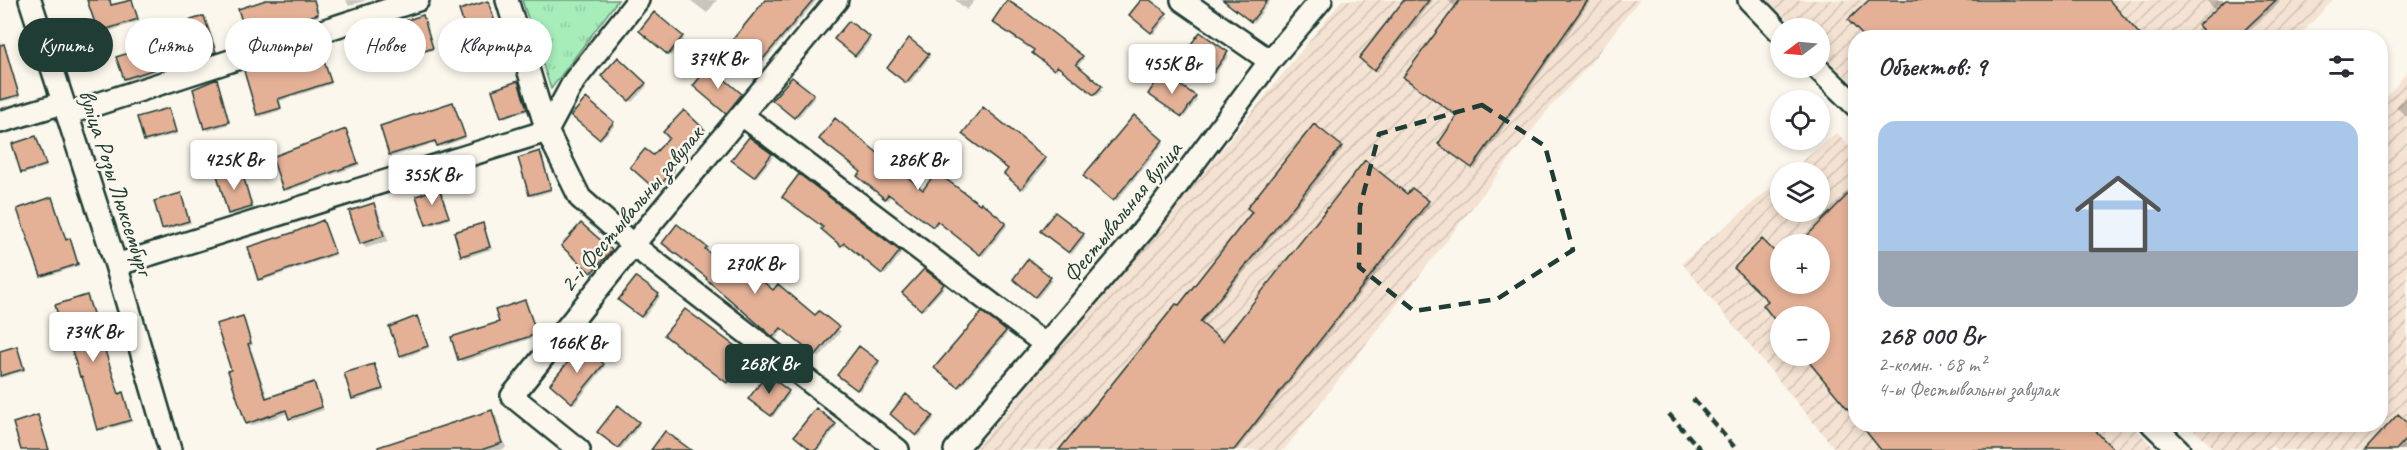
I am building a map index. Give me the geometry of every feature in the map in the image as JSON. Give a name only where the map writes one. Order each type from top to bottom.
[{"type":"street","name":"вуліца Розы Люксембург","points":[[30,0],[116,265],[170,450]]},
{"type":"street","points":[[0,122],[65,108],[418,0]]},
{"type":"street","points":[[507,0],[547,131],[580,198],[633,245],[898,450]]},
{"type":"street","points":[[116,265],[547,131],[574,81],[638,0]]},
{"type":"street","name":"2-і Фестывальны завулак","points":[[579,450],[512,396],[633,245],[837,0]]},
{"type":"street","points":[[1182,0],[1270,62]]},
{"type":"street","name":"Фестывальная вуліца","points":[[955,450],[1146,227],[1270,62],[1321,0]]},
{"type":"street","points":[[1749,0],[1770,22]]},
{"type":"street","points":[[1827,78],[1848,98]]},
{"type":"street","points":[[742,115],[1046,345]]},
{"type":"street","points":[[2160,432],[2179,450]]},
{"type":"highlighted area","points":[[1482,105],[1545,146],[1573,250],[1497,299],[1414,311],[1359,267],[1360,207],[1379,134]]},
{"type":"shaded area","points":[[1342,0],[1639,0],[1587,67],[1551,106],[1284,450],[974,450],[1136,257]]},
{"type":"shaded area","points":[[1767,0],[2333,0],[2305,30],[1848,30],[1848,79],[1830,61],[1830,18],[1786,18]]},
{"type":"shaded area","points":[[2407,72],[2407,448],[2405,450],[2277,450],[2272,446],[2269,450],[2215,450],[2196,432],[2388,432],[2388,95]]},
{"type":"shaded area","points":[[1837,132],[1848,145],[1848,432],[2139,432],[2156,450],[1836,450],[1682,263],[1770,188],[1770,222],[1830,222],[1830,162],[1802,162],[1816,150],[1830,150],[1830,138]]},
{"type":"green space","points":[[522,0],[618,0],[551,89],[545,72],[552,72],[552,18],[528,18]]},
{"type":"building","points":[[87,0],[110,0],[111,5],[132,0],[138,18],[125,18],[125,23],[113,27],[113,18],[93,18]]},
{"type":"building","points":[[266,0],[314,0],[318,14],[306,18],[241,18],[238,9]]},
{"type":"building","points":[[765,0],[813,0],[757,66],[730,43]]},
{"type":"building","points":[[1007,0],[1083,56],[1076,64],[1102,86],[1094,95],[1057,66],[1054,70],[1032,53],[1034,50],[992,22]]},
{"type":"building","points":[[1141,0],[1150,0],[1167,13],[1151,33],[1129,15]]},
{"type":"building","points":[[1223,0],[1268,0],[1251,22]]},
{"type":"building","points":[[1404,0],[1429,0],[1374,71],[1359,58]]},
{"type":"building","points":[[1460,0],[1588,0],[1472,168],[1438,144],[1457,116],[1403,77]]},
{"type":"building","points":[[1869,0],[2109,0],[2136,30],[1857,30],[1848,20]]},
{"type":"building","points":[[2226,0],[2276,0],[2244,30],[2203,30],[2198,25]]},
{"type":"building","points":[[488,1],[494,18],[462,18],[459,10]]},
{"type":"building","points":[[654,12],[683,36],[668,55],[639,31]]},
{"type":"building","points":[[849,21],[870,37],[855,56],[834,39]]},
{"type":"building","points":[[426,25],[433,48],[426,50]]},
{"type":"building","points":[[1200,32],[1228,52],[1213,73],[1185,52]]},
{"type":"building","points":[[909,38],[929,54],[906,83],[887,68]]},
{"type":"building","points":[[4,44],[19,95],[0,100],[0,45]]},
{"type":"building","points":[[125,54],[125,72],[146,72],[124,79],[116,57]]},
{"type":"building","points":[[618,57],[646,83],[629,101],[601,76]]},
{"type":"building","points":[[709,66],[742,94],[726,114],[693,86]]},
{"type":"building","points":[[244,72],[328,72],[331,82],[278,99],[281,108],[257,115]]},
{"type":"building","points":[[1162,73],[1196,96],[1182,117],[1148,94]]},
{"type":"building","points":[[792,77],[814,94],[794,118],[772,100]]},
{"type":"building","points":[[217,79],[229,122],[204,129],[193,89]]},
{"type":"building","points":[[518,81],[527,109],[501,117],[492,90]]},
{"type":"building","points":[[586,98],[614,122],[599,139],[571,116]]},
{"type":"building","points":[[453,102],[465,136],[437,146],[435,141],[389,155],[380,126]]},
{"type":"building","points":[[983,107],[1046,158],[1021,189],[1004,174],[1008,169],[962,134]]},
{"type":"building","points":[[169,108],[176,132],[144,141],[137,117]]},
{"type":"building","points":[[684,110],[705,130],[671,167],[674,169],[656,190],[630,167],[645,149],[653,155],[669,138],[663,132]]},
{"type":"building","points":[[1134,115],[1163,140],[1113,201],[1083,176]]},
{"type":"building","points":[[835,118],[923,190],[936,172],[980,204],[981,202],[1006,223],[980,255],[937,221],[933,227],[888,194],[885,199],[857,176],[861,172],[819,139]]},
{"type":"building","points":[[1314,124],[1342,146],[1200,322],[1223,341],[1365,160],[1407,194],[1412,188],[1429,201],[1234,450],[1059,450],[1176,304],[1179,305],[1252,212],[1247,208]]},
{"type":"building","points":[[346,129],[358,163],[283,190],[272,157]]},
{"type":"building","points":[[36,136],[46,165],[21,173],[12,144]]},
{"type":"building","points":[[749,137],[772,154],[754,177],[731,160]]},
{"type":"building","points":[[540,151],[551,189],[529,195],[518,158]]},
{"type":"building","points":[[241,168],[252,207],[228,214],[217,175]]},
{"type":"building","points":[[799,174],[900,251],[882,274],[844,243],[841,246],[821,229],[823,227],[782,197]]},
{"type":"building","points":[[439,188],[449,217],[426,225],[416,196]]},
{"type":"building","points":[[181,193],[189,221],[162,229],[154,201]]},
{"type":"building","points":[[1848,194],[1848,409],[1812,366],[1830,366],[1830,306],[1770,306],[1770,314],[1763,305],[1768,301],[1734,268],[1762,239],[1770,247],[1770,294],[1830,294],[1830,234],[1809,234],[1821,222],[1830,222],[1830,212]]},
{"type":"building","points":[[52,197],[66,240],[70,238],[78,264],[41,276],[17,209]]},
{"type":"building","points":[[374,203],[384,236],[360,244],[349,211]]},
{"type":"building","points":[[1055,212],[1084,234],[1069,253],[1040,231]]},
{"type":"building","points":[[323,220],[335,253],[258,280],[248,247],[295,232]]},
{"type":"building","points":[[483,223],[490,247],[461,256],[454,232]]},
{"type":"building","points":[[581,223],[612,250],[591,273],[561,246]]},
{"type":"building","points":[[677,224],[707,247],[705,249],[727,268],[736,258],[773,290],[778,284],[815,315],[819,311],[839,327],[815,356],[781,328],[773,337],[707,278],[662,243]]},
{"type":"building","points":[[1028,259],[1051,277],[1035,297],[1013,279]]},
{"type":"building","points":[[924,269],[944,284],[921,310],[902,293]]},
{"type":"building","points":[[636,277],[659,294],[641,317],[618,300]]},
{"type":"building","points":[[87,295],[119,394],[123,392],[131,420],[97,430],[82,376],[80,377],[66,331],[63,332],[55,305]]},
{"type":"building","points":[[525,300],[537,334],[458,360],[451,337],[499,322],[495,310]]},
{"type":"building","points":[[685,309],[747,355],[727,383],[664,335]]},
{"type":"building","points":[[982,312],[1006,331],[958,387],[934,368]]},
{"type":"building","points":[[243,316],[251,343],[248,344],[266,398],[314,382],[322,407],[289,419],[286,410],[246,424],[228,371],[231,370],[216,324]]},
{"type":"building","points":[[417,316],[428,346],[400,356],[389,327]]},
{"type":"building","points":[[17,346],[24,369],[0,376],[0,351]]},
{"type":"building","points":[[581,346],[604,364],[572,403],[550,384]]},
{"type":"building","points":[[859,346],[879,361],[857,390],[837,375]]},
{"type":"building","points":[[374,364],[383,389],[352,399],[344,373]]},
{"type":"building","points":[[767,374],[789,391],[771,416],[748,399]]},
{"type":"building","points":[[906,394],[933,416],[916,436],[890,414]]},
{"type":"building","points":[[618,405],[639,422],[618,448],[597,432]]},
{"type":"building","points":[[816,408],[836,424],[816,450],[811,450],[794,436]]},
{"type":"building","points":[[492,410],[502,443],[481,450],[378,450],[378,447]]},
{"type":"building","points":[[2398,414],[2407,422],[2407,438],[2396,450],[2365,450],[2382,432],[2388,432],[2388,425]]},
{"type":"building","points":[[38,415],[49,450],[21,450],[13,423]]},
{"type":"building","points":[[665,431],[691,450],[651,450]]},
{"type":"building","points":[[1866,432],[2097,432],[2114,450],[1881,450]]},
{"type":"railway","points":[[1693,399],[1737,450]]},
{"type":"railway","points":[[1669,414],[1701,450]]}]
